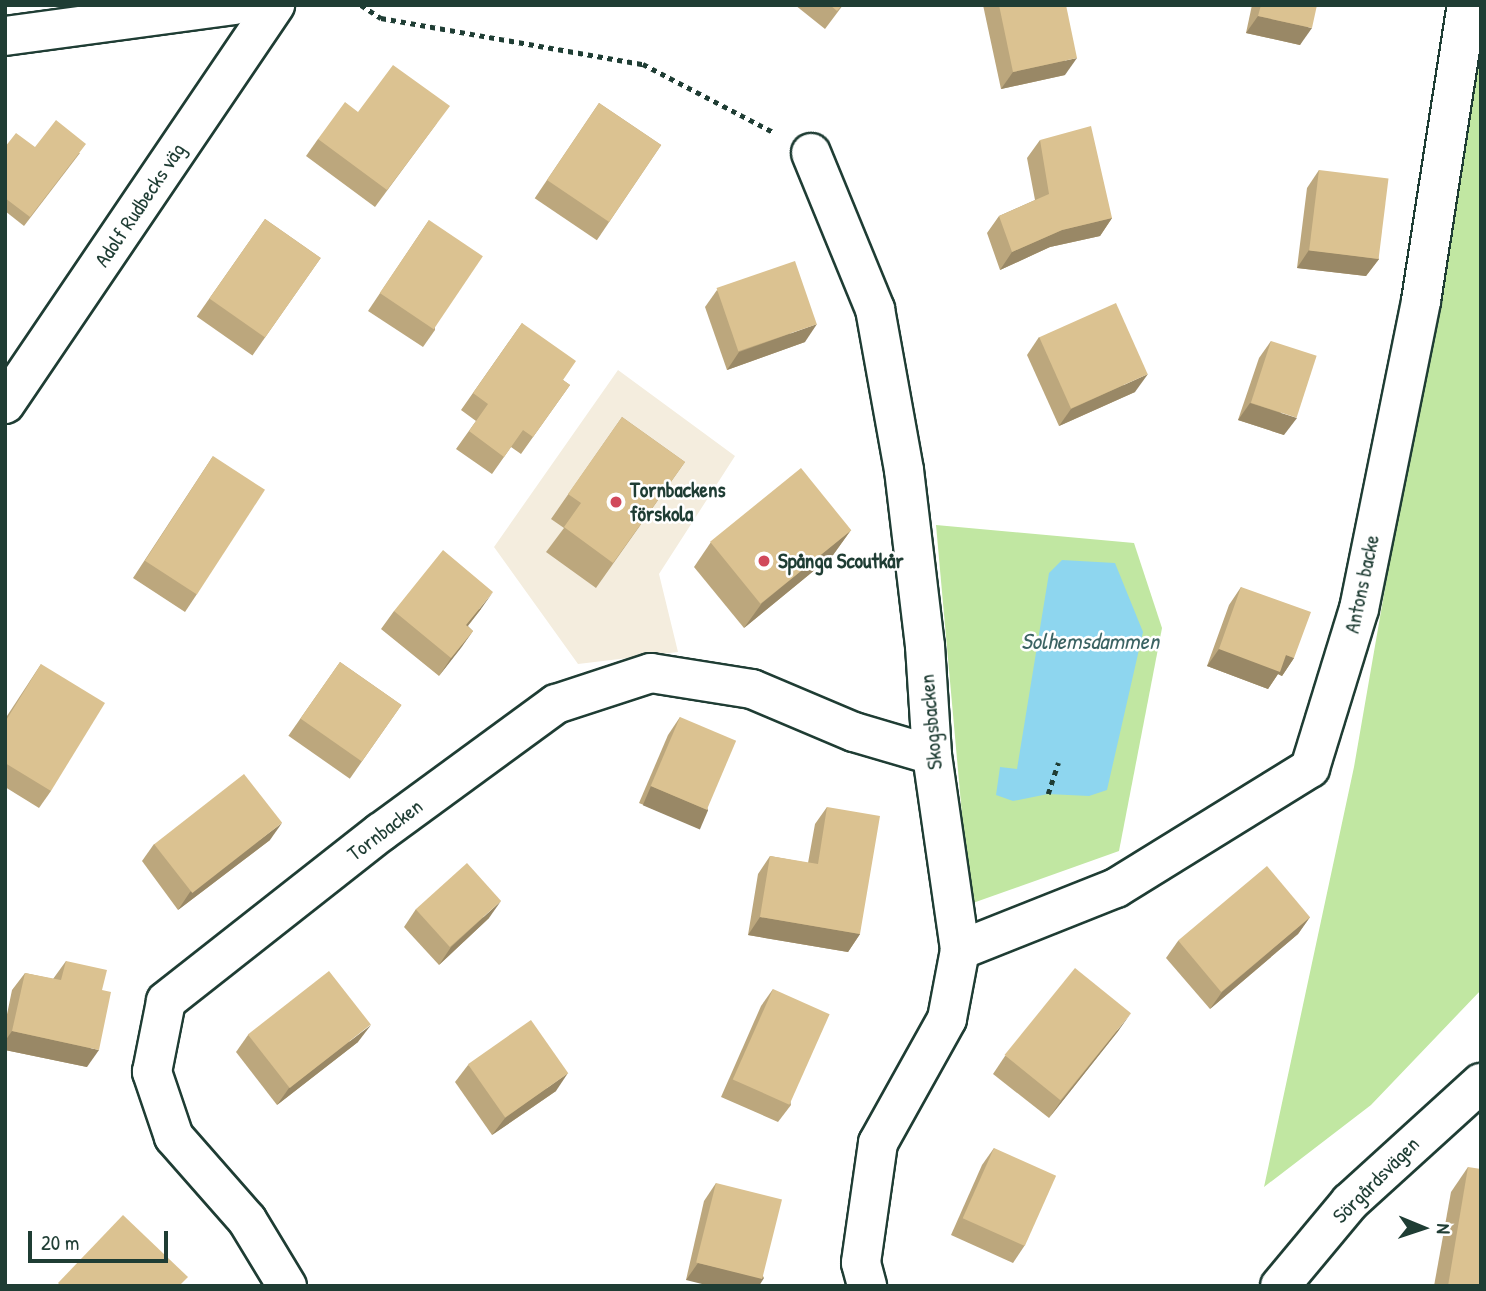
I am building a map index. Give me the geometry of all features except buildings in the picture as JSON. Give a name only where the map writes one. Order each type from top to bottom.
[{"type":"street","points":[[5,36],[235,5]]},
{"type":"street","name":"Adolf Rudbecks väg","points":[[5,404],[275,5]]},
{"type":"street","name":"Antons backe","points":[[960,950],[1116,888],[1310,768],[1359,609],[1421,301],[1467,5]]},
{"type":"street","name":"Skogsbacken","points":[[811,153],[875,309],[906,484],[925,646],[932,755],[960,950],[947,1019],[878,1143],[861,1263],[866,1286]]},
{"type":"street","name":"Tornbacken","points":[[287,1286],[247,1220],[174,1137],[152,1072],[166,1002],[381,832],[556,704],[650,673],[752,689],[854,732],[932,755]]},
{"type":"street","name":"Sörgårdsvägen","points":[[1280,1286],[1350,1202],[1481,1083]]},
{"type":"path","points":[[361,5],[381,18],[643,64],[811,153]]},
{"type":"path","points":[[1048,794],[1058,763]]},
{"type":"shaded area","name":"Tornbackens förskola","points":[[618,370],[735,456],[659,574],[678,652],[578,664],[494,547]]},
{"type":"green space","points":[[1481,35],[1481,990],[1371,1105],[1264,1187],[1354,767]]},
{"type":"green space","points":[[936,525],[1134,543],[1162,628],[1119,851],[970,904]]},
{"type":"water","name":"Solhemsdammen","points":[[1062,560],[1115,563],[1143,632],[1107,790],[1089,796],[1048,794],[1013,801],[996,795],[1000,767],[1017,769],[1049,573]]},
{"type":"place","name":"Tornbackens förskola","points":[[616,502]]},
{"type":"place","name":"Spånga Scoutkår","points":[[764,561]]}]
